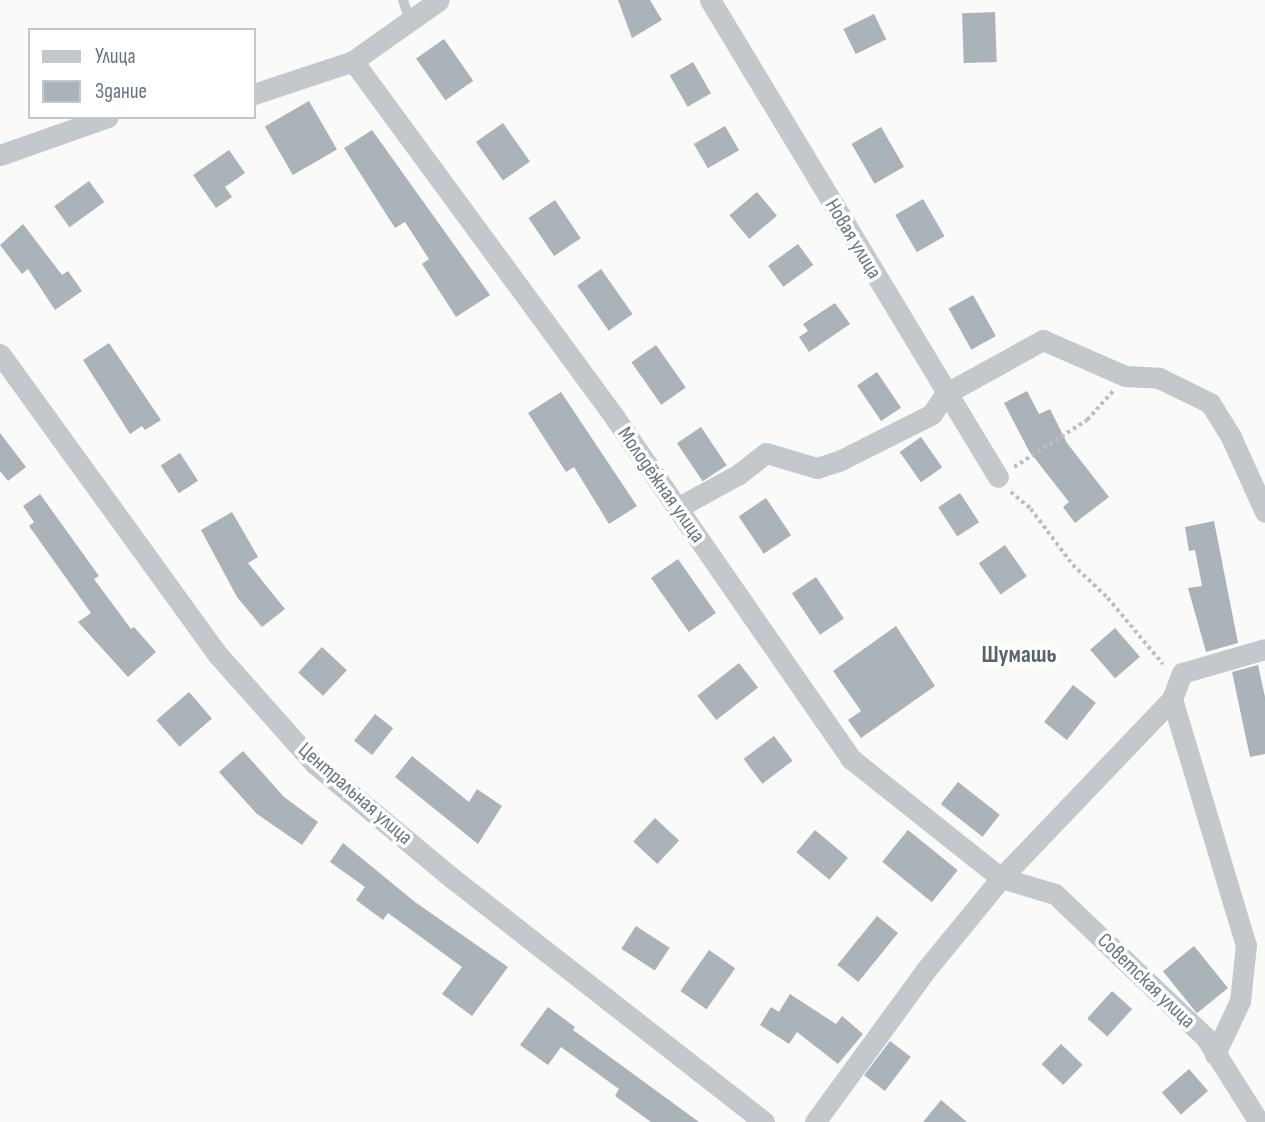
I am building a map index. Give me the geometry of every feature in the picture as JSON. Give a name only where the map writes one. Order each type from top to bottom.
[{"type":"street","points":[[256,93],[353,61],[439,0]]},
{"type":"street","name":"Новая улица","points":[[710,0],[998,477]]},
{"type":"street","name":"Молодёжная улица","points":[[353,61],[677,508],[850,758],[1001,878]]},
{"type":"street","points":[[0,155],[102,119]]},
{"type":"street","points":[[677,508],[771,452],[822,467],[932,414],[946,394],[1043,340],[1125,376],[1159,378],[1210,403],[1231,437],[1265,512]]},
{"type":"street","name":"Центральная улица","points":[[0,354],[219,656],[315,764],[452,878],[764,1122]]},
{"type":"street","points":[[815,1122],[925,971],[1001,878],[1174,690],[1189,667],[1265,649]]},
{"type":"street","points":[[1174,690],[1246,945],[1240,1001],[1215,1054]]},
{"type":"street","name":"Советская улица","points":[[1001,878],[1055,894],[1206,1038],[1215,1054],[1257,1108]]},
{"type":"lane","points":[[403,0],[410,20]]},
{"type":"path","points":[[1125,376],[1087,420],[998,477],[1031,509],[1073,565],[1144,639],[1174,690]]},
{"type":"building","points":[[618,0],[650,0],[662,20],[632,38]]},
{"type":"building","points":[[995,12],[997,62],[964,63],[962,13]]},
{"type":"building","points":[[874,14],[886,39],[856,54],[843,29]]},
{"type":"building","points":[[444,39],[473,81],[445,100],[416,59]]},
{"type":"building","points":[[693,62],[711,93],[688,107],[670,76]]},
{"type":"building","points":[[309,101],[337,149],[293,175],[265,126]]},
{"type":"building","points":[[503,123],[530,162],[503,180],[476,142]]},
{"type":"building","points":[[725,126],[739,150],[708,168],[694,144]]},
{"type":"building","points":[[881,127],[904,167],[875,184],[852,144]]},
{"type":"building","points":[[372,130],[490,295],[456,317],[422,264],[429,259],[405,222],[395,228],[344,148]]},
{"type":"building","points":[[229,150],[245,173],[225,187],[232,197],[216,208],[193,175]]},
{"type":"building","points":[[89,181],[104,202],[69,227],[54,206]]},
{"type":"building","points":[[757,192],[777,216],[749,239],[729,215]]},
{"type":"building","points":[[923,199],[944,236],[917,252],[895,215]]},
{"type":"building","points":[[555,200],[581,238],[554,256],[528,218]]},
{"type":"building","points":[[23,224],[62,275],[68,271],[82,291],[55,310],[28,269],[22,274],[0,245]]},
{"type":"building","points":[[798,244],[813,265],[783,287],[768,266]]},
{"type":"building","points":[[601,269],[633,314],[609,331],[577,286]]},
{"type":"building","points":[[973,295],[996,336],[971,350],[949,309]]},
{"type":"building","points":[[835,303],[850,324],[809,352],[799,337],[808,331],[803,324]]},
{"type":"building","points":[[109,343],[161,420],[145,430],[142,426],[130,434],[83,360]]},
{"type":"building","points":[[656,345],[686,388],[661,405],[631,362]]},
{"type":"building","points":[[877,372],[901,408],[881,421],[857,385]]},
{"type":"building","points":[[1027,391],[1039,414],[1050,409],[1067,443],[1109,497],[1075,523],[1063,507],[1069,502],[1029,451],[1004,403]]},
{"type":"building","points":[[561,392],[637,506],[609,524],[574,467],[566,472],[528,413]]},
{"type":"building","points":[[701,427],[727,465],[703,481],[677,443]]},
{"type":"building","points":[[0,433],[26,467],[8,481],[0,471]]},
{"type":"building","points":[[921,437],[942,467],[921,482],[900,452]]},
{"type":"building","points":[[180,453],[198,481],[179,493],[161,466]]},
{"type":"building","points":[[960,493],[979,522],[957,537],[938,507]]},
{"type":"building","points":[[40,494],[99,576],[94,579],[131,629],[134,627],[156,652],[128,677],[78,622],[91,613],[29,526],[34,522],[23,506]]},
{"type":"building","points":[[766,498],[791,535],[764,554],[739,516]]},
{"type":"building","points":[[232,512],[258,557],[248,563],[285,609],[262,627],[237,597],[201,530]]},
{"type":"building","points":[[1214,521],[1238,643],[1206,652],[1188,588],[1202,586],[1195,550],[1189,551],[1185,527]]},
{"type":"building","points":[[1005,545],[1027,576],[1001,594],[979,563]]},
{"type":"building","points":[[678,559],[716,613],[689,632],[651,578]]},
{"type":"building","points":[[816,577],[844,618],[820,635],[792,593]]},
{"type":"building","points":[[896,626],[935,686],[861,738],[848,720],[861,711],[833,671]]},
{"type":"building","points":[[1115,628],[1140,657],[1115,678],[1090,650]]},
{"type":"building","points":[[322,647],[347,670],[323,696],[298,673]]},
{"type":"building","points":[[739,663],[758,687],[716,720],[697,696]]},
{"type":"building","points":[[1258,665],[1265,697],[1265,754],[1250,757],[1232,672]]},
{"type":"building","points":[[1073,685],[1096,703],[1067,740],[1044,722]]},
{"type":"building","points":[[189,692],[212,718],[180,747],[157,720]]},
{"type":"building","points":[[375,714],[393,728],[372,755],[354,741]]},
{"type":"building","points":[[774,736],[793,761],[762,784],[744,759]]},
{"type":"building","points":[[243,751],[284,797],[318,822],[302,845],[257,814],[219,772]]},
{"type":"building","points":[[412,756],[469,802],[477,789],[502,806],[478,844],[395,777]]},
{"type":"building","points":[[958,782],[1000,815],[983,837],[941,804]]},
{"type":"building","points":[[655,818],[679,841],[657,864],[633,841]]},
{"type":"building","points":[[815,830],[848,858],[829,880],[796,852]]},
{"type":"building","points":[[908,830],[958,870],[932,902],[882,862]]},
{"type":"building","points":[[343,843],[415,902],[508,967],[472,1016],[442,994],[462,967],[388,913],[383,920],[356,900],[365,887],[330,862]]},
{"type":"building","points":[[877,916],[898,933],[858,982],[837,965]]},
{"type":"building","points":[[636,926],[670,948],[655,970],[621,949]]},
{"type":"building","points":[[1194,946],[1228,988],[1197,1013],[1163,971]]},
{"type":"building","points":[[709,950],[735,968],[707,1009],[680,991]]},
{"type":"building","points":[[1112,991],[1132,1009],[1107,1037],[1087,1018]]},
{"type":"building","points":[[790,994],[836,1024],[842,1016],[863,1034],[838,1064],[797,1032],[789,1044],[760,1025],[771,1007],[779,1012]]},
{"type":"building","points":[[548,1007],[575,1027],[573,1030],[699,1122],[651,1122],[615,1096],[619,1089],[561,1047],[548,1065],[520,1045]]},
{"type":"building","points":[[890,1041],[911,1057],[885,1091],[864,1075]]},
{"type":"building","points":[[1061,1044],[1083,1065],[1063,1085],[1042,1064]]},
{"type":"building","points":[[1189,1069],[1208,1091],[1181,1115],[1162,1093]]},
{"type":"building","points":[[941,1100],[967,1122],[923,1122]]},
{"type":"district","name":"Шумашь","points":[[1019,655]]}]
